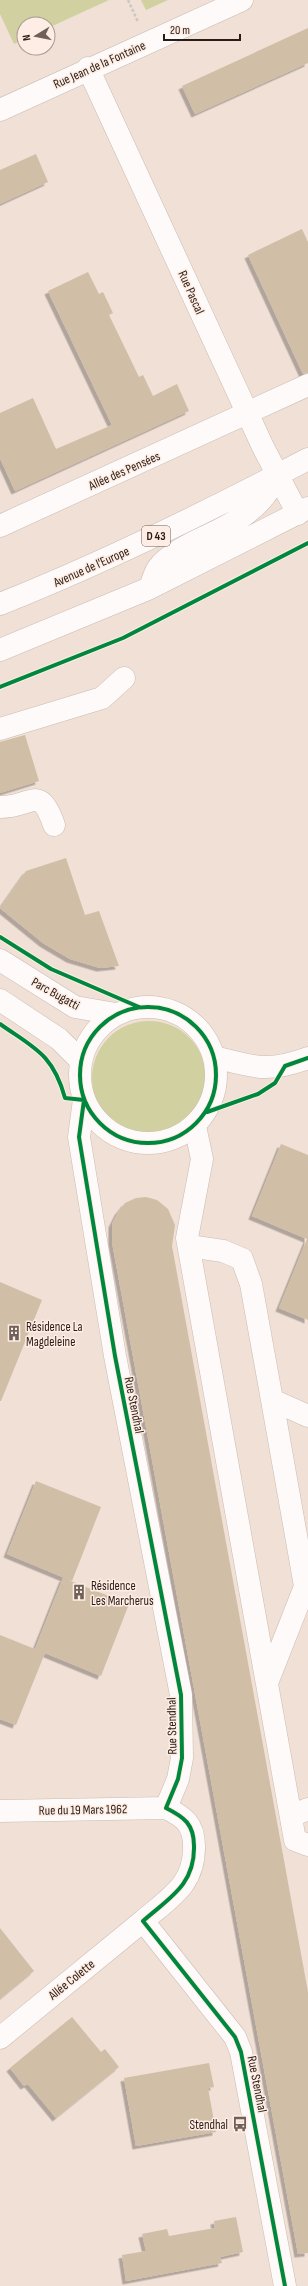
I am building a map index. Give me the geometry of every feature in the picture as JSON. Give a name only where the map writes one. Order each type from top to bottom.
[{"type":"street","name":"Rue Jean de la Fontaine","points":[[0,110],[88,68],[242,0]]},
{"type":"street","name":"Rue Pascal","points":[[88,68],[247,414],[277,475],[303,511]]},
{"type":"street","name":"Allée des Pensées","points":[[0,526],[308,385]]},
{"type":"street","name":"Avenue de l'Europe","points":[[0,604],[66,578],[182,524],[308,459]]},
{"type":"street","points":[[150,588],[158,568],[167,559],[182,548],[243,517],[258,505],[271,489],[277,475]]},
{"type":"street","points":[[0,650],[150,588],[303,511]]},
{"type":"street","points":[[0,729],[102,698],[124,678]]},
{"type":"street","points":[[0,806],[34,799],[42,801],[49,809],[54,825]]},
{"type":"street","name":"Parc Bugatti","points":[[0,960],[75,1007],[116,1014]]},
{"type":"street","points":[[0,1000],[59,1039],[81,1061]]},
{"type":"street","points":[[139,1007],[162,1008],[183,1016],[200,1030],[212,1050],[214,1057],[217,1072],[214,1095],[207,1112],[195,1126],[176,1138],[154,1144],[132,1142],[112,1134],[95,1119],[84,1100],[80,1081],[81,1061],[88,1042],[100,1026],[116,1014],[139,1007]]},
{"type":"street","points":[[214,1057],[255,1068],[285,1066],[308,1058]]},
{"type":"street","name":"Rue Stendhal","points":[[84,1100],[79,1137],[115,1356],[181,1695],[182,1758],[178,1779],[166,1808]]},
{"type":"street","points":[[195,1126],[202,1159],[187,1238],[267,1683],[300,1813],[296,1840],[308,1845]]},
{"type":"street","points":[[189,1246],[223,1251],[242,1259],[251,1284],[307,1584],[267,1683]]},
{"type":"street","points":[[272,1400],[308,1416]]},
{"type":"street","points":[[143,1921],[182,1886],[190,1875],[195,1862],[192,1829],[183,1816],[166,1808]]},
{"type":"street","name":"Rue du 19 Mars 1962","points":[[0,1811],[166,1808]]},
{"type":"street","name":"Rue Stendhal","points":[[143,1921],[234,2037],[242,2052],[281,2285]]},
{"type":"street","name":"Allée Colette","points":[[0,2038],[143,1921]]},
{"type":"green space","points":[[0,0],[109,0],[56,24],[56,16],[16,16],[16,43],[14,44],[0,14]]},
{"type":"green space","points":[[141,0],[168,0],[146,10]]},
{"type":"green space","points":[[149,1021],[160,1022],[171,1026],[181,1031],[189,1038],[196,1046],[201,1056],[205,1067],[205,1089],[201,1100],[196,1110],[189,1118],[181,1125],[171,1130],[160,1134],[149,1135],[138,1134],[127,1130],[117,1125],[109,1118],[102,1110],[97,1100],[93,1089],[92,1078],[93,1067],[97,1056],[102,1046],[109,1038],[117,1031],[127,1026],[138,1022]]},
{"type":"building","points":[[308,28],[308,63],[195,114],[182,86]]},
{"type":"building","points":[[36,154],[48,182],[0,204],[0,170]]},
{"type":"building","points":[[302,229],[308,242],[308,373],[303,374],[248,255]]},
{"type":"building","points":[[88,272],[99,294],[103,292],[113,313],[109,315],[139,377],[143,375],[153,396],[177,384],[189,411],[15,491],[0,458],[0,413],[33,398],[56,449],[112,425],[48,291]]},
{"type":"building","points":[[25,735],[39,781],[0,793],[0,742]]},
{"type":"building","points":[[66,858],[85,915],[99,911],[119,966],[100,968],[70,959],[43,943],[0,908],[26,871]]},
{"type":"building","points":[[281,1144],[308,1155],[308,1320],[279,1308],[307,1239],[252,1216]]},
{"type":"building","points":[[146,1197],[157,1200],[168,1209],[175,1225],[172,1246],[308,1992],[308,2253],[298,2254],[112,1242],[112,1224],[118,1212],[125,1203],[136,1198]]},
{"type":"building","name":"Résidence La Magdeleine","points":[[0,1282],[42,1300],[1,1401],[0,1401]]},
{"type":"building","points":[[36,1481],[101,1507],[72,1581],[7,1554]]},
{"type":"building","points":[[63,1578],[129,1604],[101,1676],[45,1653],[16,1725],[0,1719],[0,1635],[35,1649]]},
{"type":"building","points":[[0,1928],[34,1971],[0,1999]]},
{"type":"building","points":[[72,2017],[101,2052],[105,2049],[119,2067],[56,2118],[28,2084],[24,2086],[10,2068]]},
{"type":"building","points":[[209,2063],[214,2087],[208,2088],[216,2132],[136,2146],[124,2078]]},
{"type":"building","points":[[236,2217],[243,2252],[220,2257],[222,2263],[126,2281],[122,2255],[146,2251],[142,2234],[167,2229],[169,2236],[215,2228],[214,2221]]},
{"type":"cycle path","points":[[0,687],[123,638],[308,543]]},
{"type":"cycle path","points":[[0,937],[51,969],[139,1007]]},
{"type":"cycle path","points":[[141,1007],[155,1007],[174,1012],[186,1018],[201,1032],[211,1049],[215,1062],[216,1075],[215,1088],[211,1101],[205,1113],[191,1128],[186,1132],[168,1140],[155,1143],[141,1143],[122,1138],[110,1132],[95,1118],[91,1113],[83,1095],[80,1082],[80,1068],[85,1049],[91,1037],[105,1022],[110,1018],[128,1010],[141,1007]]},
{"type":"cycle path","points":[[0,1024],[41,1054],[55,1071],[65,1098],[84,1100]]},
{"type":"cycle path","points":[[207,1112],[258,1094],[275,1083],[285,1066],[308,1058]]},
{"type":"cycle path","points":[[84,1100],[79,1137],[115,1356],[181,1695],[182,1758],[178,1779],[166,1808],[187,1822],[194,1838],[193,1859],[190,1871],[185,1881],[179,1890],[143,1921],[235,2037],[241,2052],[285,2286]]},
{"type":"place","name":"Résidence La Magdeleine","points":[[14,1333]]},
{"type":"place","name":"Résidence Les Marcherus","points":[[79,1592]]},
{"type":"place","name":"Stendhal","points":[[240,2124]]}]
